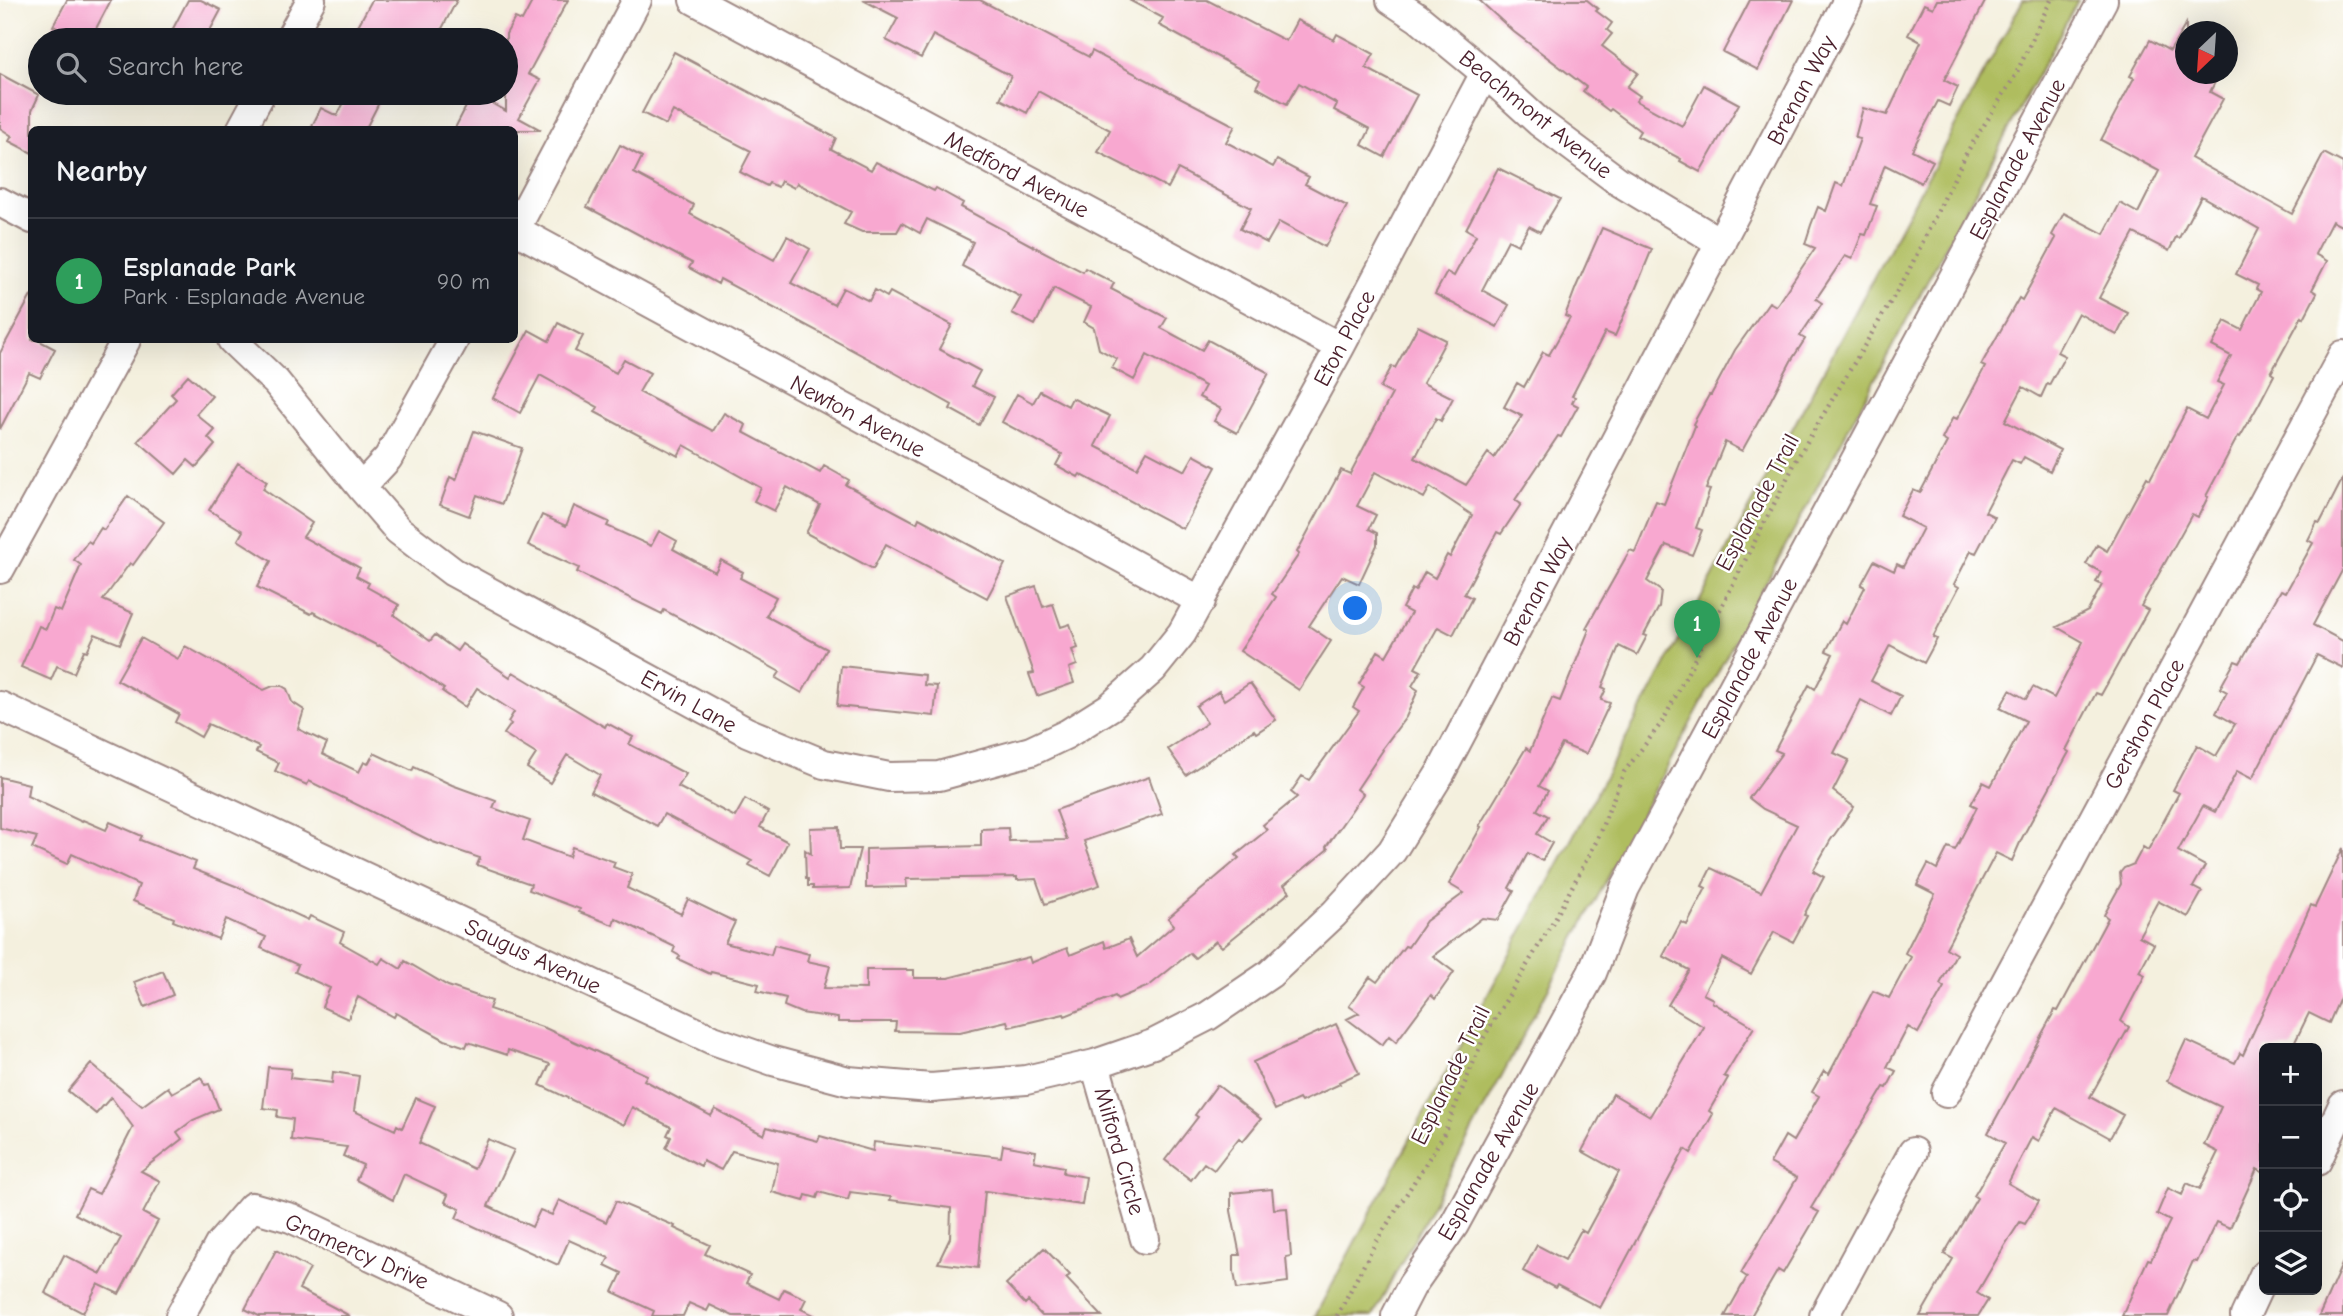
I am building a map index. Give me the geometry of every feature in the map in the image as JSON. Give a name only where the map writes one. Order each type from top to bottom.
[{"type":"street","points":[[296,28],[312,0]]},
{"type":"street","points":[[518,225],[637,0]]},
{"type":"street","name":"Medford Avenue","points":[[694,0],[1340,347]]},
{"type":"street","name":"Beachmont Avenue","points":[[1391,0],[1418,18],[1485,73],[1539,122],[1618,181],[1721,243]]},
{"type":"street","name":"Brenan Way","points":[[1095,1064],[1153,1044],[1175,1033],[1208,1016],[1270,974],[1334,914],[1391,851],[1441,772],[1849,0]]},
{"type":"street","name":"Esplanade Avenue","points":[[1396,1316],[1412,1285],[1454,1225],[1592,973],[1625,888],[2103,0]]},
{"type":"street","name":"Eton Place","points":[[1200,601],[1340,347],[1485,73]]},
{"type":"street","points":[[243,126],[255,105]]},
{"type":"street","points":[[0,202],[28,217]]},
{"type":"street","name":"Newton Avenue","points":[[518,233],[1200,601]]},
{"type":"street","points":[[0,569],[124,343]]},
{"type":"street","name":"Ervin Lane","points":[[235,343],[276,382],[398,530],[453,572],[747,732],[824,764],[889,777],[939,776],[1031,751],[1067,734],[1110,708],[1153,669],[1182,633],[1200,601]]},
{"type":"street","points":[[361,488],[388,458],[452,343]]},
{"type":"street","name":"Gershon Place","points":[[1946,1093],[2343,355]]},
{"type":"street","name":"Saugus Avenue","points":[[0,706],[713,1040],[773,1061],[848,1081],[931,1088],[1026,1080],[1095,1064]]},
{"type":"street","name":"Milford Circle","points":[[1095,1064],[1145,1239]]},
{"type":"street","points":[[2322,1150],[2343,1105]]},
{"type":"street","points":[[1824,1316],[1913,1152]]},
{"type":"street","name":"Gramercy Drive","points":[[180,1316],[219,1245],[252,1207],[291,1219],[498,1316]]},
{"type":"street","points":[[2245,1316],[2259,1286]]},
{"type":"path","name":"Esplanade Trail","points":[[1336,1316],[1376,1242],[1442,1138],[1484,1037],[1583,867],[1624,772],[1663,722],[1798,457],[1906,276],[1967,152],[2015,76],[2050,0]]},
{"type":"green space","points":[[2023,0],[2078,0],[1373,1316],[1315,1316]]},
{"type":"building","points":[[67,0],[111,0],[96,28],[53,26]]},
{"type":"building","points":[[188,0],[201,0],[221,10],[211,28],[173,28]]},
{"type":"building","points":[[372,0],[457,0],[442,28],[357,28]]},
{"type":"building","points":[[533,0],[568,0],[528,74],[540,80],[519,118],[541,130],[518,130],[518,126],[456,126],[467,105],[495,105],[506,111],[506,105],[518,105],[518,28],[509,28],[515,18],[522,21]]},
{"type":"building","points":[[863,0],[980,0],[1089,57],[1092,51],[1235,126],[1226,142],[1273,167],[1277,160],[1309,177],[1305,184],[1347,206],[1325,247],[1279,222],[1267,243],[1240,229],[1251,208],[1178,169],[1168,188],[1098,152],[1110,130],[1038,91],[1027,113],[1000,99],[1011,76],[933,35],[921,58],[886,40],[898,18]]},
{"type":"building","points":[[1129,0],[1207,0],[1286,41],[1297,20],[1334,40],[1337,34],[1374,54],[1366,68],[1417,95],[1384,157],[1362,145],[1370,129],[1334,110],[1337,104],[1299,83],[1287,104],[1256,87],[1260,80],[1159,25],[1163,18]]},
{"type":"building","points":[[1479,0],[1587,0],[1612,23],[1607,30],[1612,34],[1602,46],[1638,73],[1627,87],[1640,96],[1636,101],[1682,126],[1704,85],[1739,104],[1700,172],[1637,136],[1640,131],[1583,91],[1586,87],[1514,32]]},
{"type":"building","points":[[1750,0],[1793,0],[1758,70],[1723,52]]},
{"type":"building","points":[[1937,0],[1986,0],[1944,80],[1958,87],[1949,106],[1938,101],[1912,150],[1933,161],[1921,183],[1885,165],[1870,204],[1877,206],[1866,235],[1862,234],[1852,259],[1845,256],[1816,299],[1822,303],[1800,336],[1805,339],[1763,415],[1742,451],[1725,442],[1706,489],[1710,490],[1696,528],[1702,530],[1692,555],[1666,545],[1647,581],[1661,591],[1659,607],[1637,655],[1619,646],[1602,687],[1606,689],[1601,700],[1610,703],[1586,754],[1562,744],[1539,786],[1548,791],[1537,810],[1548,816],[1537,834],[1552,843],[1542,861],[1528,853],[1509,888],[1514,891],[1498,920],[1482,918],[1433,956],[1454,972],[1435,999],[1431,995],[1396,1042],[1389,1036],[1382,1045],[1347,1019],[1359,1013],[1349,1006],[1370,977],[1377,982],[1405,946],[1408,947],[1426,921],[1464,893],[1449,884],[1481,827],[1479,826],[1526,748],[1530,751],[1552,698],[1560,701],[1589,630],[1586,628],[1630,550],[1635,552],[1656,501],[1664,504],[1695,426],[1693,424],[1735,350],[1769,302],[1776,306],[1815,248],[1805,244],[1811,225],[1818,207],[1826,211],[1836,183],[1843,186],[1860,139],[1855,138],[1863,108],[1887,115],[1921,42],[1908,35],[1924,4],[1933,8]]},
{"type":"building","points":[[2150,40],[2170,51],[2175,43],[2175,84],[2214,84],[2210,92],[2223,99],[2191,158],[2292,214],[2324,153],[2343,163],[2343,227],[2332,221],[2315,254],[2327,261],[2312,290],[2317,293],[2271,373],[2274,375],[2240,437],[2238,436],[2206,496],[2208,497],[2198,517],[2192,514],[2141,606],[2148,610],[2101,695],[2096,693],[2066,750],[2069,752],[2012,861],[1996,853],[1946,948],[1956,954],[1940,984],[1944,987],[1918,1033],[1908,1027],[1887,1067],[1896,1071],[1887,1088],[1884,1087],[1811,1208],[1819,1212],[1783,1273],[1778,1270],[1751,1316],[1725,1316],[1747,1277],[1741,1273],[1797,1178],[1770,1163],[1785,1136],[1793,1141],[1819,1096],[1812,1092],[1824,1071],[1829,1074],[1873,991],[1889,998],[1911,957],[1905,953],[1935,894],[1917,885],[1928,864],[1937,869],[1948,847],[1955,850],[1977,807],[1971,804],[1983,782],[1991,786],[2026,721],[2000,708],[2010,690],[2026,699],[2033,687],[2054,698],[2083,642],[2057,627],[2088,611],[2102,585],[2096,582],[2101,572],[2086,564],[2097,545],[2107,551],[2147,477],[2150,479],[2187,409],[2206,419],[2224,385],[2217,382],[2231,356],[2212,346],[2225,321],[2242,330],[2261,292],[2256,289],[2258,285],[2236,274],[2259,229],[2201,196],[2179,238],[2176,237],[2169,251],[2134,233],[2099,298],[2128,313],[2117,335],[2078,313],[2057,352],[2065,356],[2041,397],[2023,387],[2005,421],[2060,450],[2050,471],[2024,457],[2020,464],[2012,460],[1985,512],[1995,517],[1976,553],[1971,551],[1954,584],[1959,587],[1933,637],[1937,639],[1924,663],[1890,645],[1871,681],[1901,696],[1891,716],[1861,700],[1834,753],[1849,760],[1833,791],[1854,807],[1813,871],[1824,877],[1793,942],[1774,932],[1751,974],[1722,958],[1703,994],[1754,1027],[1724,1076],[1728,1078],[1709,1111],[1713,1114],[1691,1153],[1685,1149],[1600,1308],[1557,1285],[1555,1288],[1523,1271],[1537,1245],[1565,1260],[1581,1230],[1586,1233],[1619,1172],[1582,1151],[1613,1094],[1650,1116],[1704,1027],[1668,1005],[1689,970],[1663,956],[1681,922],[1687,925],[1706,888],[1702,886],[1711,868],[1761,892],[1797,825],[1763,809],[1749,798],[1782,753],[1775,750],[1809,685],[1815,689],[1833,654],[1826,651],[1842,621],[1846,624],[1865,587],[1861,585],[1874,561],[1894,571],[1897,564],[1903,567],[1923,528],[1899,516],[1913,490],[1920,493],[1947,442],[1942,439],[1953,417],[1957,419],[1985,367],[1981,365],[2019,298],[2022,300],[2037,273],[2056,238],[2052,235],[2064,213],[2104,234],[2120,203],[2138,213],[2159,171],[2101,140],[2134,78],[2130,76]]},
{"type":"building","points":[[674,52],[836,138],[831,149],[871,170],[876,162],[934,191],[936,188],[963,203],[961,207],[1029,244],[1083,272],[1085,268],[1114,283],[1111,289],[1167,318],[1161,328],[1202,350],[1208,340],[1269,373],[1237,433],[1214,421],[1221,409],[1199,397],[1205,386],[1147,355],[1134,380],[1112,368],[1117,359],[1099,349],[1094,328],[1084,322],[1091,307],[1054,288],[1035,325],[1012,313],[1021,297],[962,266],[973,242],[927,219],[920,233],[902,223],[897,232],[862,232],[844,224],[851,212],[797,183],[794,188],[781,181],[778,187],[769,183],[767,186],[740,172],[751,151],[673,111],[666,125],[642,113]]},
{"type":"building","points":[[0,74],[28,89],[28,105],[34,105],[32,126],[28,126],[28,151],[9,141],[12,136],[0,128]]},
{"type":"building","points":[[343,105],[378,105],[367,126],[312,126],[321,108],[337,116]]},
{"type":"building","points":[[620,145],[642,157],[634,173],[694,205],[690,214],[774,260],[787,236],[810,249],[791,283],[834,305],[843,288],[869,301],[875,290],[887,297],[890,292],[952,325],[939,349],[980,371],[972,386],[994,397],[979,425],[950,409],[952,405],[897,374],[720,279],[718,284],[689,268],[692,263],[587,207]]},
{"type":"building","points":[[1498,168],[1560,199],[1540,232],[1529,226],[1518,245],[1508,240],[1482,290],[1509,305],[1497,327],[1435,294],[1447,272],[1454,276],[1476,235],[1466,229]]},
{"type":"building","points":[[1602,228],[1652,249],[1615,336],[1605,332],[1572,396],[1575,397],[1572,403],[1578,406],[1561,437],[1558,436],[1515,500],[1521,504],[1501,534],[1497,532],[1464,594],[1472,598],[1453,635],[1438,627],[1415,668],[1421,671],[1412,686],[1418,690],[1406,717],[1357,789],[1363,794],[1326,847],[1328,849],[1284,885],[1290,892],[1222,947],[1216,941],[1195,958],[1190,953],[1149,986],[1065,1016],[1064,1014],[1009,1027],[1007,1021],[960,1032],[895,1031],[896,1022],[838,1022],[838,1018],[801,1013],[784,1006],[786,998],[757,991],[759,984],[711,972],[710,974],[678,959],[680,956],[673,952],[675,947],[615,918],[613,925],[579,912],[580,909],[529,890],[531,884],[477,865],[480,858],[433,842],[309,781],[307,785],[275,771],[279,763],[256,752],[259,747],[208,724],[201,737],[175,722],[179,714],[117,680],[141,638],[178,659],[185,646],[264,690],[282,686],[287,689],[292,702],[304,710],[298,729],[327,743],[322,754],[359,772],[364,762],[368,764],[374,753],[412,771],[414,767],[496,801],[493,808],[530,821],[523,840],[569,857],[572,847],[615,862],[613,867],[632,874],[627,888],[681,914],[688,899],[735,922],[725,943],[771,955],[774,945],[809,954],[807,961],[830,966],[824,988],[866,989],[866,970],[914,970],[914,978],[948,978],[1029,957],[1031,963],[1067,948],[1070,955],[1104,941],[1106,948],[1129,939],[1137,957],[1174,925],[1168,918],[1239,858],[1236,855],[1267,830],[1263,825],[1297,797],[1291,792],[1302,776],[1309,780],[1359,711],[1353,707],[1364,687],[1359,684],[1378,651],[1386,656],[1411,613],[1402,608],[1412,589],[1415,591],[1425,572],[1435,578],[1447,555],[1450,557],[1472,515],[1430,487],[1424,498],[1375,472],[1357,506],[1376,515],[1369,529],[1377,533],[1377,545],[1359,584],[1342,576],[1309,626],[1331,641],[1299,690],[1240,651],[1276,597],[1272,594],[1299,554],[1297,552],[1341,470],[1350,474],[1392,394],[1380,388],[1392,366],[1395,368],[1418,326],[1446,340],[1423,383],[1453,398],[1441,421],[1436,418],[1415,458],[1466,485],[1488,453],[1494,458],[1522,416],[1504,407],[1517,383],[1524,387],[1543,352],[1549,355],[1570,318],[1565,316]]},
{"type":"building","points":[[28,301],[28,343],[44,343],[55,349],[40,378],[29,373],[0,429],[0,353]]},
{"type":"building","points":[[558,323],[583,336],[575,351],[616,373],[624,359],[650,373],[639,392],[713,431],[724,413],[746,425],[743,432],[820,473],[824,466],[849,480],[846,485],[917,523],[919,518],[1005,564],[987,598],[886,544],[873,569],[806,533],[820,505],[787,487],[774,511],[754,501],[761,488],[684,445],[678,456],[595,412],[598,407],[540,375],[520,413],[493,398],[529,330],[549,341]]},
{"type":"building","points":[[188,375],[212,396],[196,414],[215,430],[208,438],[215,445],[196,467],[188,460],[176,474],[138,441],[176,399],[171,394]]},
{"type":"building","points":[[1040,391],[1068,406],[1072,398],[1110,416],[1095,446],[1137,468],[1147,451],[1185,471],[1194,455],[1216,467],[1183,529],[1080,474],[1078,477],[1056,465],[1062,454],[1002,422],[1017,394],[1033,403]]},
{"type":"building","points":[[474,431],[522,448],[502,504],[477,495],[469,516],[440,505],[450,477],[456,480]]},
{"type":"building","points":[[238,463],[267,481],[263,489],[312,523],[303,537],[360,568],[356,576],[369,583],[367,587],[399,605],[394,615],[430,641],[435,635],[457,651],[462,644],[510,677],[513,672],[605,727],[607,723],[633,737],[629,744],[686,774],[678,787],[735,817],[745,799],[768,812],[760,827],[788,842],[770,876],[749,865],[752,861],[664,814],[657,826],[591,792],[600,775],[567,755],[550,783],[527,768],[536,754],[504,734],[511,724],[508,722],[514,712],[477,688],[465,707],[442,691],[444,689],[379,645],[257,587],[271,561],[238,540],[243,531],[209,510]]},
{"type":"building","points":[[2343,478],[2343,569],[2313,625],[2343,641],[2343,668],[2317,655],[2252,779],[2237,771],[2215,812],[2203,806],[2178,851],[2205,866],[2193,887],[2202,892],[2188,917],[2158,901],[2139,936],[2154,944],[2139,972],[2145,975],[2121,1021],[2129,1027],[2090,1097],[2123,1115],[2110,1138],[2056,1108],[2039,1141],[2032,1137],[2008,1183],[2039,1201],[2025,1224],[2020,1222],[1977,1293],[1988,1300],[1978,1316],[1920,1316],[1953,1259],[1944,1254],[2005,1143],[1988,1133],[2108,918],[2104,915],[2121,884],[2120,873],[2134,864],[2143,847],[2148,850],[2179,793],[2173,790],[2197,745],[2216,756],[2235,724],[2216,713],[2227,692],[2220,688],[2235,661],[2240,663],[2281,590],[2286,592],[2313,543],[2308,540],[2317,522],[2320,523]]},
{"type":"building","points":[[128,496],[164,522],[103,600],[133,613],[120,644],[95,634],[74,673],[57,666],[51,680],[21,667],[39,626],[46,629],[54,609],[61,612],[81,565],[74,560],[101,528],[104,530]]},
{"type":"building","points":[[574,506],[609,522],[607,526],[651,546],[659,531],[677,541],[673,549],[715,572],[721,560],[743,572],[740,578],[776,597],[766,616],[827,649],[802,693],[776,678],[780,672],[712,634],[664,610],[662,614],[577,572],[579,568],[528,545],[542,515],[566,526]]},
{"type":"building","points":[[1036,586],[1043,607],[1053,604],[1061,627],[1070,624],[1078,648],[1072,650],[1077,665],[1069,668],[1074,683],[1037,696],[1029,674],[1034,673],[1007,596]]},
{"type":"building","points":[[841,666],[925,675],[924,685],[937,686],[934,716],[837,706]]},
{"type":"building","points":[[1250,683],[1276,720],[1256,733],[1254,730],[1186,775],[1168,749],[1207,723],[1196,706],[1219,691],[1224,700]]},
{"type":"building","points":[[0,777],[29,784],[27,796],[82,822],[83,820],[106,830],[110,822],[142,836],[140,840],[196,862],[193,869],[308,920],[310,916],[344,932],[340,942],[379,964],[383,958],[401,969],[405,961],[448,986],[492,1001],[489,1009],[545,1028],[647,1075],[644,1080],[711,1116],[715,1109],[764,1135],[767,1127],[818,1141],[820,1136],[873,1151],[874,1142],[1001,1157],[1003,1145],[1036,1151],[1034,1161],[1064,1167],[1063,1173],[1086,1177],[1082,1205],[985,1191],[978,1268],[938,1263],[950,1238],[951,1208],[850,1192],[848,1200],[819,1192],[817,1198],[806,1195],[804,1201],[772,1192],[778,1163],[732,1151],[721,1170],[703,1161],[701,1166],[666,1148],[671,1137],[667,1135],[671,1127],[632,1107],[624,1125],[540,1085],[550,1064],[508,1050],[507,1055],[468,1042],[466,1047],[445,1040],[396,1013],[394,1017],[358,997],[348,1019],[322,1007],[330,988],[295,972],[298,965],[261,948],[266,937],[226,919],[218,939],[173,921],[174,918],[133,901],[139,885],[72,854],[67,864],[32,848],[37,837],[0,828]]},
{"type":"building","points":[[1149,777],[1162,814],[1084,841],[1100,885],[1045,904],[1036,879],[1017,880],[1017,877],[906,879],[907,887],[866,888],[866,849],[981,846],[981,829],[1008,828],[1009,841],[1067,840],[1056,810]]},
{"type":"building","points":[[839,827],[840,849],[860,849],[850,888],[813,889],[813,886],[808,886],[806,879],[805,850],[811,854],[810,828]]},
{"type":"building","points":[[2343,848],[2343,991],[2329,1023],[2309,1013],[2294,1043],[2259,1043],[2259,1170],[2257,1169],[2230,1228],[2216,1222],[2197,1262],[2193,1261],[2168,1316],[2122,1316],[2148,1259],[2151,1260],[2170,1221],[2157,1214],[2168,1188],[2182,1195],[2187,1183],[2200,1189],[2218,1152],[2204,1145],[2221,1107],[2167,1081],[2186,1040],[2235,1063],[2240,1053],[2243,1055],[2311,905],[2315,907]]},
{"type":"building","points":[[163,971],[173,995],[145,1007],[134,982]]},
{"type":"building","points":[[1336,1024],[1359,1073],[1301,1102],[1299,1099],[1275,1110],[1253,1062]]},
{"type":"building","points":[[91,1064],[142,1106],[168,1087],[172,1093],[201,1077],[205,1085],[209,1084],[219,1109],[193,1120],[177,1132],[182,1139],[141,1171],[160,1181],[143,1213],[158,1221],[119,1294],[98,1284],[83,1313],[45,1293],[64,1255],[101,1274],[121,1238],[75,1214],[88,1189],[99,1194],[133,1127],[111,1097],[96,1114],[68,1091]]},
{"type":"building","points":[[268,1067],[291,1069],[290,1078],[332,1083],[333,1072],[359,1076],[354,1111],[395,1130],[397,1125],[402,1128],[416,1098],[435,1106],[419,1143],[474,1169],[488,1139],[514,1150],[488,1206],[532,1227],[540,1210],[552,1215],[559,1200],[606,1222],[616,1201],[675,1226],[674,1228],[710,1245],[705,1254],[750,1275],[746,1283],[779,1299],[784,1289],[806,1299],[801,1309],[816,1316],[733,1316],[710,1305],[707,1311],[689,1303],[683,1316],[652,1316],[654,1311],[613,1292],[622,1273],[605,1265],[609,1258],[569,1240],[558,1265],[456,1218],[460,1209],[445,1202],[448,1195],[404,1174],[393,1200],[356,1180],[363,1165],[343,1156],[347,1147],[291,1140],[293,1119],[277,1117],[278,1110],[263,1108]]},
{"type":"building","points":[[1217,1085],[1261,1119],[1243,1141],[1239,1138],[1214,1170],[1204,1163],[1191,1180],[1165,1160],[1198,1117],[1195,1115]]},
{"type":"building","points":[[1272,1189],[1274,1209],[1287,1208],[1291,1256],[1286,1257],[1288,1282],[1237,1289],[1234,1255],[1240,1255],[1231,1211],[1231,1193]]},
{"type":"building","points":[[1044,1248],[1070,1275],[1066,1278],[1102,1316],[1042,1316],[1028,1301],[1025,1304],[1006,1284]]},
{"type":"building","points":[[276,1250],[310,1269],[299,1289],[350,1316],[259,1316],[245,1309]]},
{"type":"building","points":[[2343,1262],[2343,1316],[2319,1316]]},
{"type":"place","name":"Esplanade Park","points":[[1697,658]]}]
